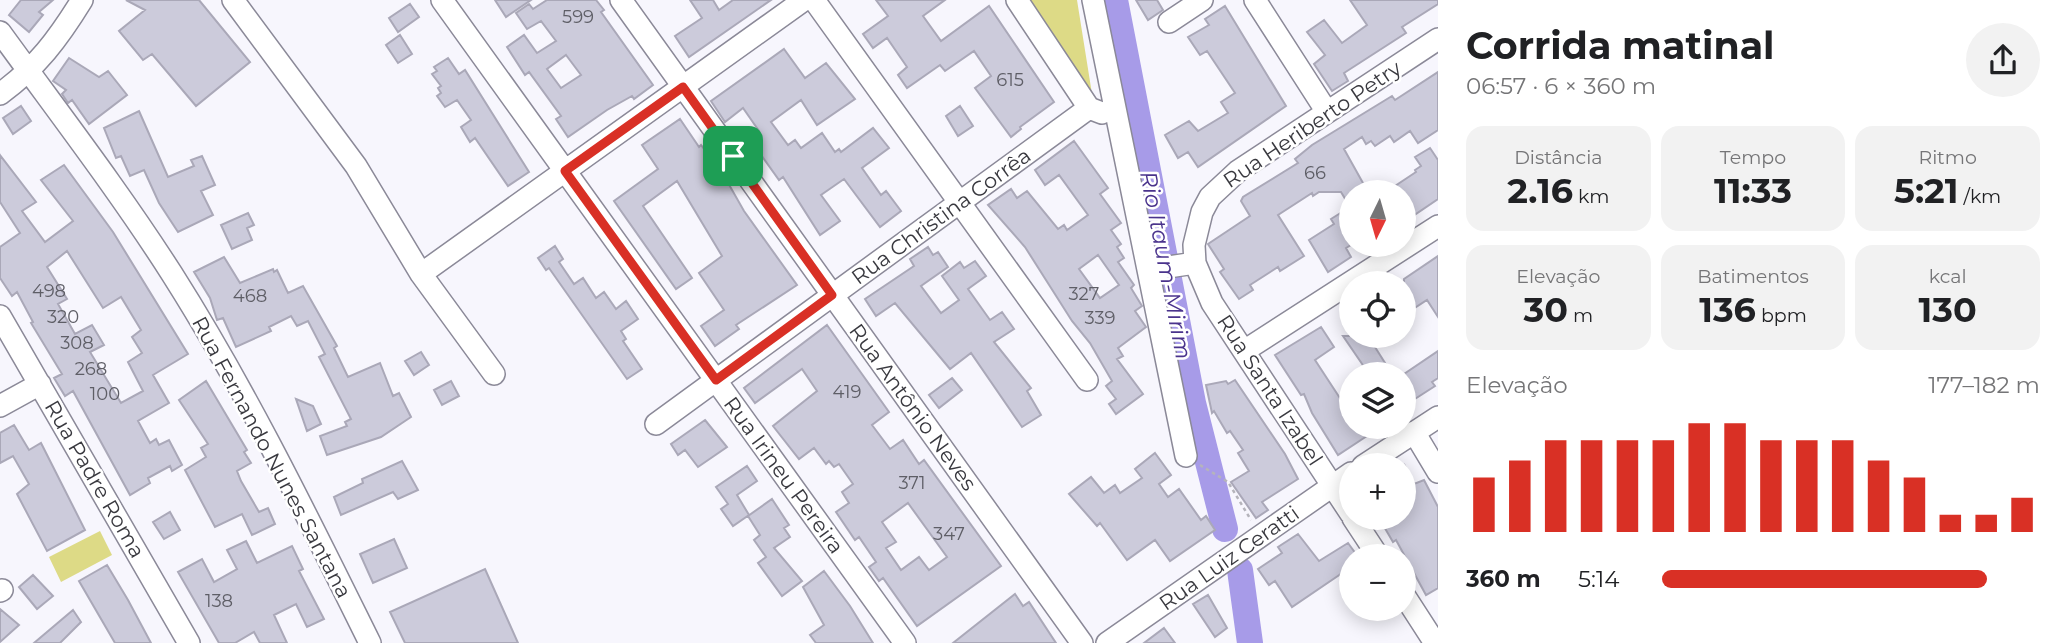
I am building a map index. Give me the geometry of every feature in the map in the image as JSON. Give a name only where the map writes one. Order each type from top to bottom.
[{"type":"street","points":[[0,94],[30,73],[82,0]]},
{"type":"street","points":[[233,0],[356,166],[421,274],[494,374]]},
{"type":"street","name":"Rua Irineu Pereira","points":[[442,0],[905,643]]},
{"type":"street","name":"Rua Antônio Neves","points":[[621,0],[1082,643]]},
{"type":"street","points":[[421,274],[804,0]]},
{"type":"street","points":[[814,0],[1087,380]]},
{"type":"street","points":[[1017,0],[1089,108],[1116,120]]},
{"type":"street","points":[[1093,0],[1186,456]]},
{"type":"street","points":[[1169,22],[1202,0]]},
{"type":"street","points":[[1255,0],[1327,112]]},
{"type":"street","name":"Rua Fernando Nunes Santana","points":[[0,32],[123,201],[193,309],[264,432],[370,643]]},
{"type":"street","name":"Rua Heriberto Petry","points":[[1195,263],[1197,229],[1210,197],[1238,171],[1438,38]]},
{"type":"street","name":"Rua Christina Corrêa","points":[[656,424],[1089,108]]},
{"type":"street","points":[[1244,351],[1438,226]]},
{"type":"street","points":[[1148,270],[1195,263]]},
{"type":"street","name":"Rua Santa Izabel","points":[[1195,263],[1212,303],[1339,496]]},
{"type":"street","name":"Rua Padre Roma","points":[[0,316],[189,643]]},
{"type":"street","points":[[0,406],[40,384]]},
{"type":"street","points":[[1416,431],[1438,417]]},
{"type":"street","points":[[1416,435],[1438,472]]},
{"type":"street","points":[[1382,453],[1404,439]]},
{"type":"street","name":"Rua Luiz Ceratti","points":[[1107,643],[1339,481]]},
{"type":"street","points":[[1416,614],[1435,643]]},
{"type":"path","points":[[1186,456],[1228,482],[1261,534]]},
{"type":"shaded area","points":[[1029,0],[1077,0],[1092,94]]},
{"type":"shaded area","points":[[100,531],[112,555],[61,582],[49,557]]},
{"type":"building","points":[[21,0],[53,0],[39,12],[43,15],[29,32],[9,15]]},
{"type":"building","points":[[126,0],[199,0],[250,62],[196,106],[152,54],[143,60],[119,31],[145,10]]},
{"type":"building","points":[[495,0],[531,0],[506,17]]},
{"type":"building","points":[[547,0],[596,0],[604,10],[601,12],[653,85],[634,99],[632,96],[607,110],[568,137],[556,119],[561,116],[529,72],[525,75],[507,47],[524,35],[537,53],[556,41],[541,21],[527,29],[516,13],[529,4],[533,9]],"holes":[[[566,55],[581,75],[561,88],[547,69]]]},
{"type":"building","points":[[690,0],[713,0],[719,10],[733,0],[771,0],[689,57],[675,36],[702,18]]},
{"type":"building","points":[[876,0],[945,0],[923,16],[941,41],[989,6],[1054,102],[1011,137],[975,88],[991,76],[974,51],[945,71],[940,65],[907,88],[898,75],[907,67],[887,38],[873,48],[863,34],[888,16]]},
{"type":"building","points":[[1136,0],[1157,0],[1163,10],[1148,20]]},
{"type":"building","points":[[1350,0],[1438,0],[1438,4],[1402,27],[1406,33],[1344,73],[1348,81],[1332,91],[1314,64],[1325,55],[1307,32],[1324,20],[1342,43],[1367,25]]},
{"type":"building","points":[[410,4],[419,17],[398,32],[389,18]]},
{"type":"building","points":[[1225,6],[1286,106],[1198,167],[1188,152],[1178,158],[1165,135],[1189,121],[1198,131],[1228,113],[1221,102],[1235,93],[1207,51],[1200,55],[1188,37],[1209,25],[1205,19]]},
{"type":"building","points":[[400,35],[412,54],[398,63],[386,45]]},
{"type":"building","points":[[784,49],[805,78],[826,63],[855,99],[817,125],[801,100],[771,122],[788,145],[795,140],[801,148],[822,133],[835,152],[839,149],[841,152],[873,128],[889,148],[862,168],[881,195],[886,191],[901,211],[880,227],[844,179],[821,195],[840,221],[820,235],[783,177],[779,180],[749,138],[759,131],[743,108],[725,122],[711,101]]},
{"type":"building","points":[[69,58],[99,77],[108,71],[127,95],[89,124],[72,100],[68,103],[62,94],[66,90],[53,81]]},
{"type":"building","points":[[448,58],[459,74],[465,70],[529,172],[508,186],[475,138],[470,142],[461,127],[471,120],[457,100],[445,107],[437,96],[441,93],[438,88],[441,86],[432,74],[437,71],[434,67]]},
{"type":"building","points":[[1438,72],[1438,130],[1418,143],[1410,131],[1394,142],[1390,136],[1375,146],[1371,141],[1366,144],[1362,137],[1344,149],[1361,180],[1339,180],[1339,192],[1319,192],[1313,196],[1312,193],[1278,215],[1304,256],[1280,271],[1278,267],[1250,285],[1253,290],[1239,299],[1220,272],[1224,269],[1208,244],[1250,216],[1241,201],[1243,197],[1298,163],[1295,159],[1312,145],[1392,96],[1395,100]]},
{"type":"building","points":[[21,106],[31,121],[13,134],[3,118]]},
{"type":"building","points":[[960,106],[973,126],[958,136],[946,116]]},
{"type":"building","points":[[139,111],[168,177],[194,166],[191,160],[202,156],[215,185],[201,191],[213,215],[178,232],[159,203],[144,170],[130,176],[121,156],[116,158],[104,128]]},
{"type":"building","points":[[680,119],[699,147],[701,145],[719,167],[744,211],[797,285],[736,325],[739,329],[715,346],[701,326],[724,310],[699,273],[722,256],[677,181],[643,206],[692,278],[676,289],[614,201],[658,169],[642,145]]},
{"type":"building","points":[[1074,141],[1108,188],[1100,194],[1121,223],[1111,230],[1121,244],[1117,247],[1124,258],[1118,262],[1134,285],[1131,288],[1142,306],[1135,311],[1146,327],[1118,348],[1123,356],[1117,359],[1143,394],[1116,414],[1109,404],[1116,399],[1106,386],[1112,381],[1090,343],[1072,321],[1025,247],[988,205],[1011,189],[1017,198],[1027,191],[1058,229],[1064,225],[1067,230],[1088,215],[1059,175],[1045,185],[1035,170]],"holes":[[[1098,255],[1119,285],[1100,298],[1079,269]]]},
{"type":"building","points":[[1430,148],[1438,160],[1438,199],[1416,214],[1416,180],[1404,180],[1421,166],[1415,157]]},
{"type":"building","points":[[0,155],[36,202],[22,211],[45,242],[73,221],[41,180],[64,165],[113,232],[188,354],[153,375],[169,403],[138,421],[150,443],[156,439],[159,445],[169,440],[182,465],[172,471],[170,466],[148,478],[150,483],[130,495],[73,391],[65,396],[54,378],[62,374],[31,323],[33,322],[17,292],[12,296],[0,278],[0,247],[20,233],[0,202]],"holes":[[[67,251],[103,308],[121,297],[141,330],[132,337],[142,353],[128,362],[143,391],[121,403],[90,352],[104,345],[92,325],[75,334],[58,304],[67,299],[47,267]]]},
{"type":"building","points":[[248,213],[254,225],[247,228],[252,240],[232,249],[221,225]]},
{"type":"building","points":[[1339,214],[1339,257],[1351,257],[1328,272],[1309,240],[1334,224],[1331,219]]},
{"type":"building","points":[[555,246],[563,259],[559,262],[574,284],[583,278],[596,298],[604,292],[616,309],[626,301],[638,319],[621,331],[626,339],[623,341],[642,369],[627,379],[549,268],[546,270],[538,258]]},
{"type":"building","points":[[928,247],[933,255],[938,252],[948,267],[921,286],[941,313],[959,300],[942,276],[960,262],[964,268],[975,261],[986,276],[968,289],[990,320],[1002,312],[1014,329],[994,342],[1031,388],[1027,391],[1041,415],[1022,427],[971,353],[950,369],[895,303],[876,316],[865,299],[914,266],[910,259]]},
{"type":"building","points":[[1438,256],[1438,317],[1427,300],[1416,307],[1416,271]]},
{"type":"building","points":[[224,257],[240,283],[273,269],[274,272],[277,270],[288,293],[303,286],[337,346],[334,348],[348,377],[380,363],[393,396],[399,393],[411,417],[381,437],[327,455],[320,436],[347,426],[345,422],[351,419],[319,357],[325,354],[308,321],[297,326],[291,316],[269,327],[271,331],[236,347],[223,318],[217,320],[210,298],[194,272]]},
{"type":"building","points":[[827,325],[889,412],[872,425],[890,449],[903,440],[919,464],[924,460],[1001,566],[917,626],[883,578],[879,581],[869,567],[876,562],[859,537],[855,540],[836,512],[849,503],[842,492],[853,484],[839,464],[834,467],[829,461],[826,464],[814,448],[799,459],[773,426],[817,391],[802,369],[755,403],[744,388]],"holes":[[[908,503],[947,557],[929,570],[919,557],[901,570],[886,548],[896,542],[882,522]]]},
{"type":"building","points":[[1321,327],[1334,347],[1315,360],[1339,397],[1339,439],[1362,439],[1338,455],[1312,413],[1304,394],[1301,395],[1275,355]]},
{"type":"building","points":[[1351,348],[1376,348],[1384,362],[1361,362]]},
{"type":"building","points":[[1438,351],[1438,378],[1432,382],[1435,386],[1416,398],[1416,366]]},
{"type":"building","points":[[421,352],[429,365],[414,375],[405,361]]},
{"type":"building","points":[[952,378],[962,390],[939,408],[929,395]]},
{"type":"building","points":[[1235,380],[1285,454],[1298,479],[1262,502],[1268,510],[1256,518],[1231,482],[1249,471],[1238,453],[1243,450],[1230,431],[1227,433],[1214,411],[1212,413],[1206,385],[1226,381],[1228,384]]},
{"type":"building","points":[[206,381],[247,450],[244,452],[251,463],[237,471],[241,481],[259,512],[268,508],[275,524],[252,535],[242,514],[215,527],[185,470],[206,457],[201,448],[208,444],[179,400]]},
{"type":"building","points":[[451,381],[459,396],[442,405],[434,390]]},
{"type":"building","points":[[296,399],[313,406],[321,424],[307,431]]},
{"type":"building","points":[[705,420],[727,447],[698,467],[685,450],[678,455],[671,444]]},
{"type":"building","points":[[14,425],[29,450],[41,443],[85,530],[47,551],[17,494],[29,484],[13,456],[0,463],[0,433]]},
{"type":"building","points":[[1155,453],[1171,475],[1159,484],[1168,497],[1179,489],[1201,520],[1206,516],[1215,530],[1170,561],[1155,540],[1127,560],[1100,523],[1097,526],[1069,494],[1091,477],[1104,493],[1115,485],[1120,493],[1142,478],[1135,469]]},
{"type":"building","points":[[402,461],[418,490],[398,499],[393,492],[341,515],[334,497],[363,483],[362,479]]},
{"type":"building","points":[[747,466],[757,481],[737,495],[749,515],[733,526],[721,509],[728,504],[716,487]]},
{"type":"building","points":[[1424,480],[1438,507],[1438,588],[1426,595],[1416,577],[1416,544],[1398,544],[1396,540],[1393,542],[1386,530],[1416,530],[1416,483]]},
{"type":"building","points":[[772,499],[789,525],[784,528],[790,537],[774,548],[802,581],[782,596],[758,563],[766,557],[754,540],[760,535],[748,516]]},
{"type":"building","points":[[170,512],[180,530],[164,539],[153,522]]},
{"type":"building","points":[[1298,534],[1319,561],[1339,549],[1339,575],[1292,607],[1275,581],[1269,585],[1258,569],[1282,553],[1278,547]]},
{"type":"building","points":[[394,539],[407,568],[373,583],[360,554]]},
{"type":"building","points":[[246,541],[257,563],[292,546],[303,569],[299,571],[324,619],[307,627],[296,604],[274,615],[287,643],[260,643],[254,632],[235,643],[219,643],[178,572],[202,559],[214,582],[237,569],[227,550]]},
{"type":"building","points":[[107,565],[151,643],[115,643],[79,581]]},
{"type":"building","points":[[485,569],[518,643],[405,643],[390,612]]},
{"type":"building","points":[[824,571],[873,643],[816,643],[810,635],[824,625],[803,587]]},
{"type":"building","points":[[33,575],[53,596],[37,609],[19,587]]},
{"type":"building","points":[[1015,594],[1023,606],[1029,602],[1056,643],[953,643]]},
{"type":"building","points":[[1208,595],[1227,628],[1215,637],[1193,604]]},
{"type":"building","points":[[0,609],[19,625],[0,642]]},
{"type":"building","points":[[73,610],[81,622],[60,643],[34,643]]},
{"type":"building","points":[[1164,628],[1175,643],[1144,643]]},
{"type":"waterway","name":"Rio Itaum-Mirim","points":[[1115,0],[1193,403],[1225,529]]},
{"type":"waterway","name":"Rio Itaum-Mirim","points":[[1240,570],[1250,643]]},
{"type":"route","points":[[683,87],[733,156],[832,295],[716,380],[565,171],[683,87]]}]
